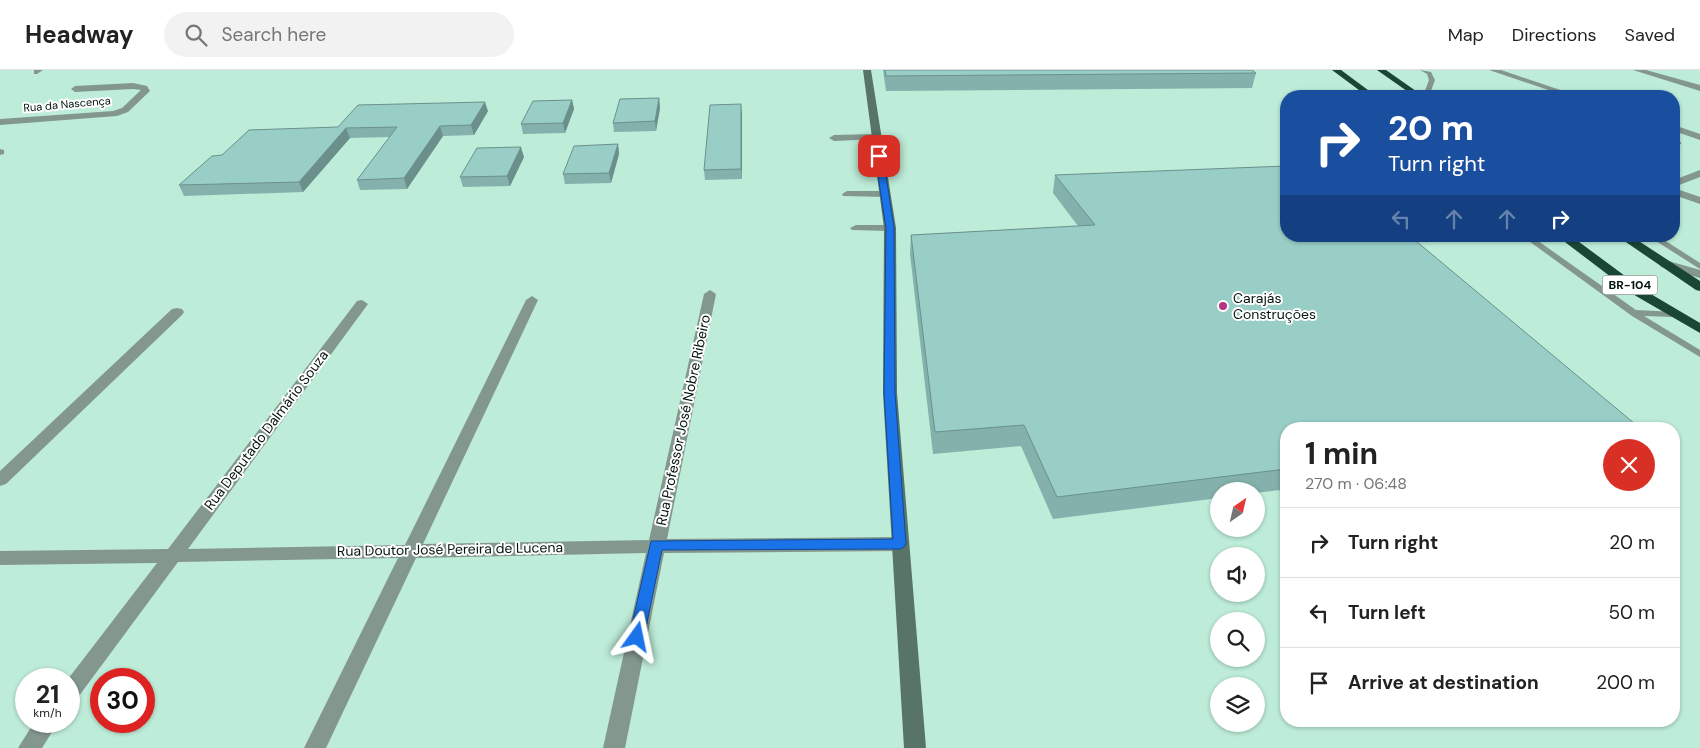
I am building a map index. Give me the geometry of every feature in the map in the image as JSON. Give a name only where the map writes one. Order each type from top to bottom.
[{"type":"highway","points":[[1336,70],[1364,90]]},
{"type":"highway","points":[[1381,70],[1410,90]]},
{"type":"highway","name":"BR-104","points":[[1571,242],[1640,293],[1700,329]]},
{"type":"highway","name":"BR-104","points":[[1632,242],[1700,287]]},
{"type":"street","points":[[867,70],[890,228],[890,393],[915,748]]},
{"type":"street","points":[[1493,70],[1555,90]]},
{"type":"street","points":[[1637,70],[1700,88]]},
{"type":"street","name":"Rua da Nascença","points":[[0,122],[114,114],[125,110],[146,91],[144,88],[133,86],[75,89]]},
{"type":"street","points":[[1680,130],[1700,137]]},
{"type":"street","points":[[834,138],[876,137]]},
{"type":"street","points":[[1680,181],[1700,173]]},
{"type":"street","points":[[1680,193],[1700,201]]},
{"type":"street","points":[[847,194],[885,194]]},
{"type":"street","points":[[856,228],[890,228]]},
{"type":"street","points":[[1665,264],[1700,274]]},
{"type":"street","name":"Rua Professor José Nobre Ribeiro","points":[[614,748],[710,294]]},
{"type":"street","points":[[315,748],[532,300]]},
{"type":"street","name":"Rua Deputado Dalmário Souza","points":[[80,679],[170,556],[362,304]]},
{"type":"street","points":[[0,480],[176,312]]},
{"type":"street","name":"Rua Doutor José Pereira de Lucena","points":[[0,558],[656,545],[900,544]]},
{"type":"street","points":[[29,748],[40,733]]},
{"type":"lane","points":[[1423,70],[1429,73],[1432,80],[1428,90]]},
{"type":"lane","points":[[1534,242],[1634,313],[1700,354]]},
{"type":"lane","points":[[1661,242],[1700,267]]},
{"type":"lane","points":[[1634,313],[1673,314]]},
{"type":"building","points":[[885,70],[1252,70],[1256,73],[886,76]]},
{"type":"building","points":[[659,98],[655,121],[613,123],[620,99]]},
{"type":"building","points":[[572,100],[563,123],[521,124],[533,101]]},
{"type":"building","points":[[485,102],[471,125],[440,126],[404,178],[357,180],[397,127],[346,128],[299,182],[179,185],[212,156],[222,155],[249,130],[338,127],[358,105]]},
{"type":"building","points":[[741,104],[741,169],[704,170],[710,105]]},
{"type":"building","points":[[618,144],[609,173],[563,174],[574,146]]},
{"type":"building","points":[[521,147],[507,176],[460,177],[477,148]]},
{"type":"building","points":[[1280,166],[1280,242],[1417,242],[1633,422],[1280,422],[1280,470],[1057,497],[1024,425],[935,432],[911,235],[1095,225],[1055,175]]},
{"type":"place","name":"Carajás Construções","points":[[1223,306]]},
{"type":"route","points":[[637,637],[656,545],[900,544],[890,393],[890,228],[879,156]]}]
